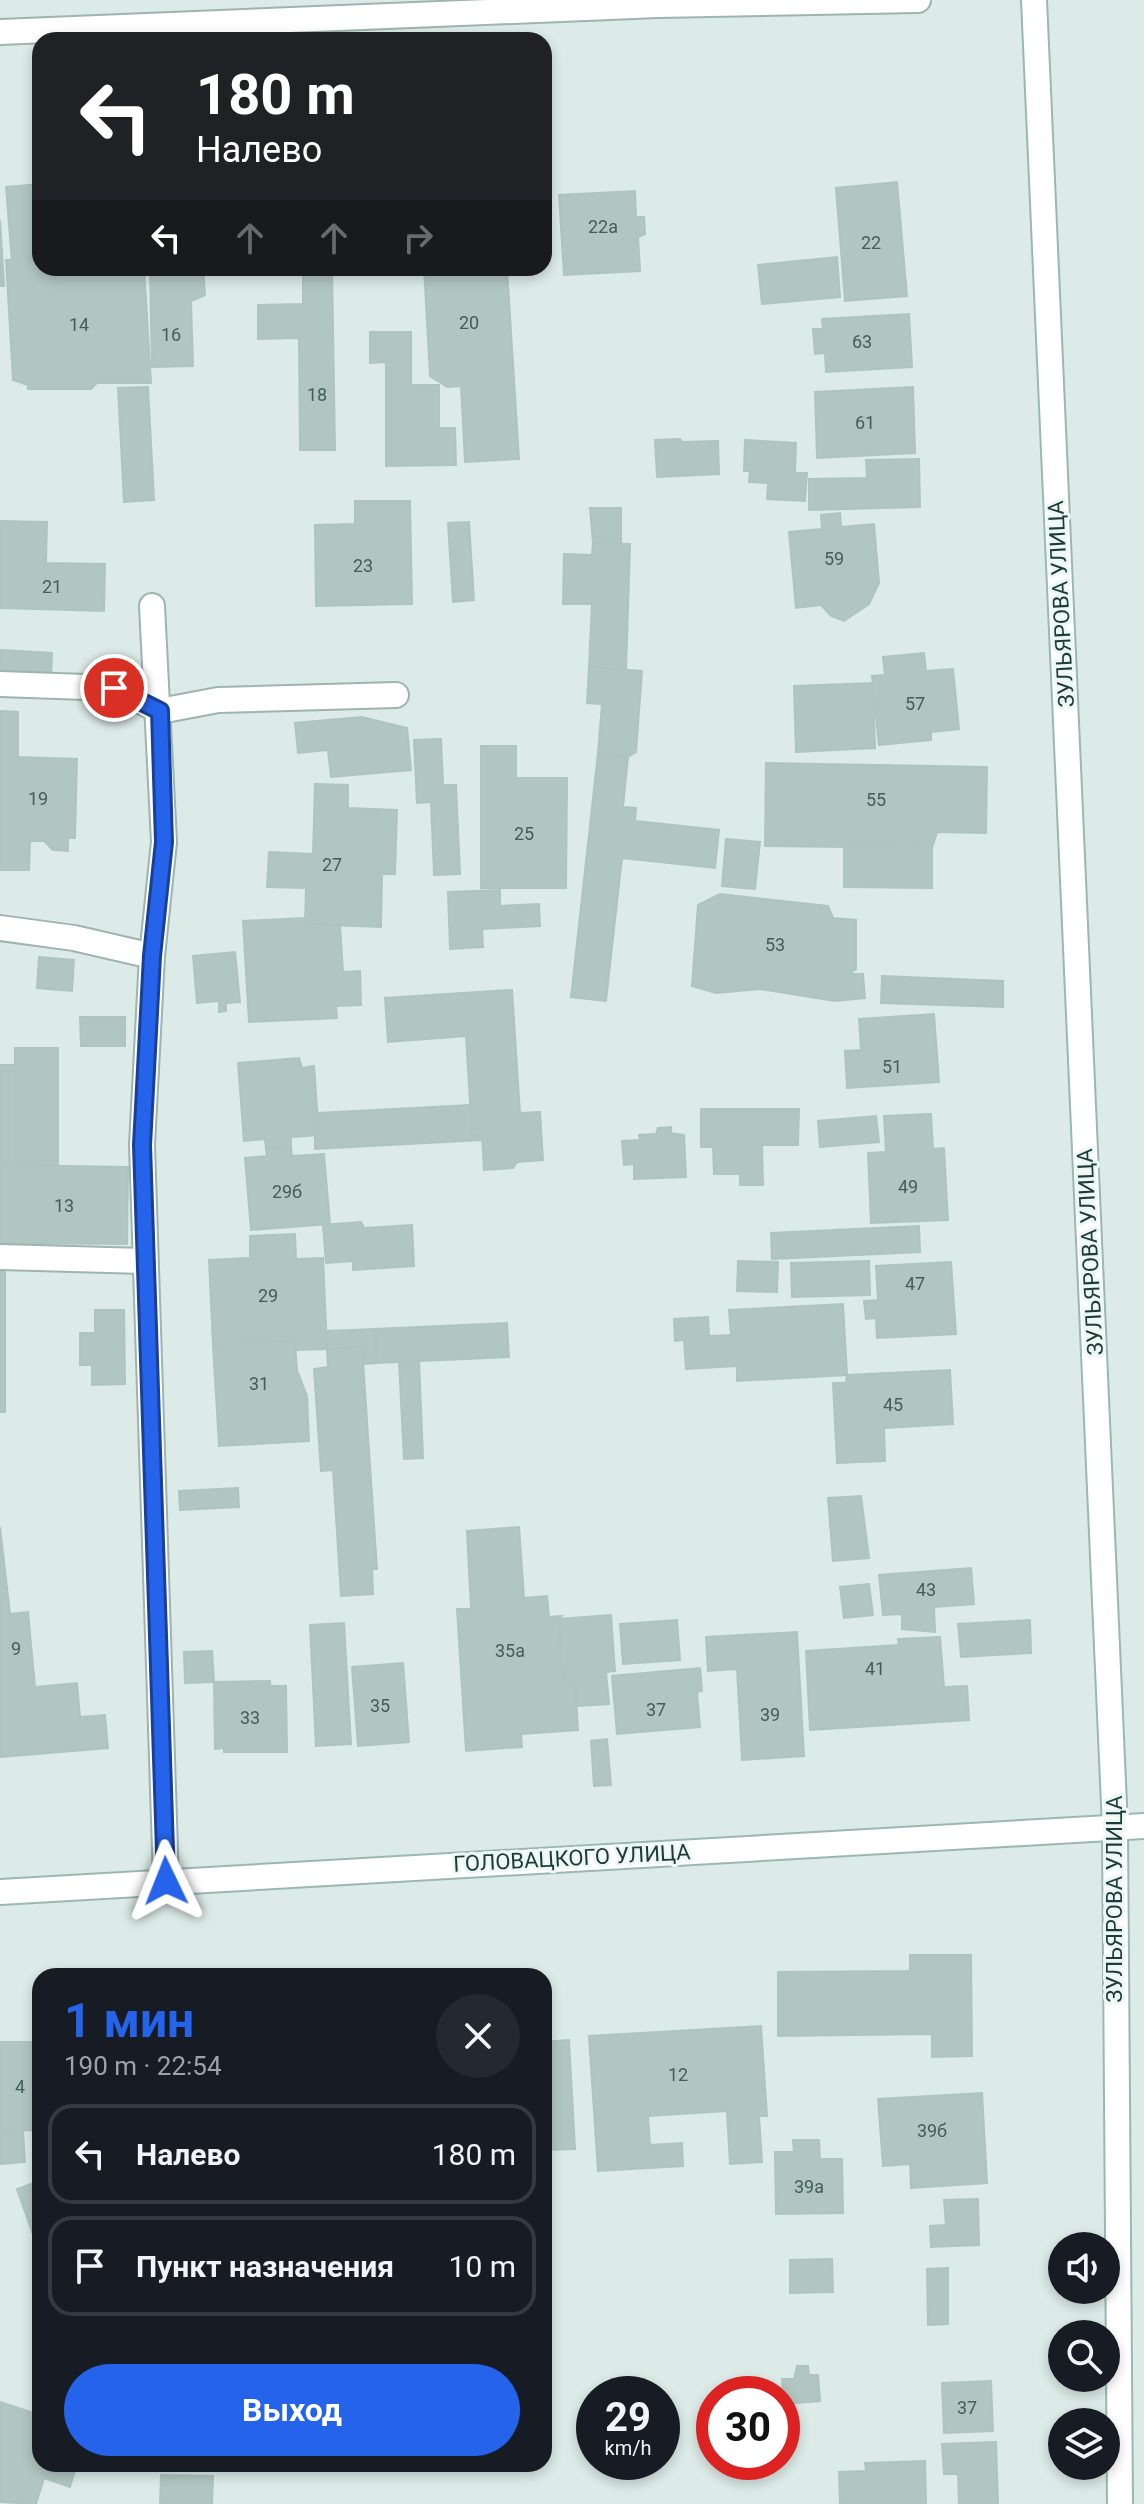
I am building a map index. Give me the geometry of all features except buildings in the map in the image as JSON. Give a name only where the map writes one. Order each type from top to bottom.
[{"type":"street","points":[[0,32],[658,5],[918,0]]},
{"type":"street","name":"ЗУЛЬЯРОВА УЛИЦА","points":[[1034,0],[1115,1827],[1120,2504]]},
{"type":"street","points":[[152,606],[160,711],[164,842],[152,956],[142,1145],[166,1881]]},
{"type":"street","points":[[0,684],[114,688],[160,711],[218,700],[396,695]]},
{"type":"street","points":[[0,928],[74,938],[152,956]]},
{"type":"street","points":[[0,1257],[144,1261]]},
{"type":"street","name":"ГОЛОВАЦКОГО УЛИЦА","points":[[0,1892],[1144,1826]]},
{"type":"route","points":[[114,688],[160,711],[164,842],[152,956],[142,1145],[166,1881]]}]
